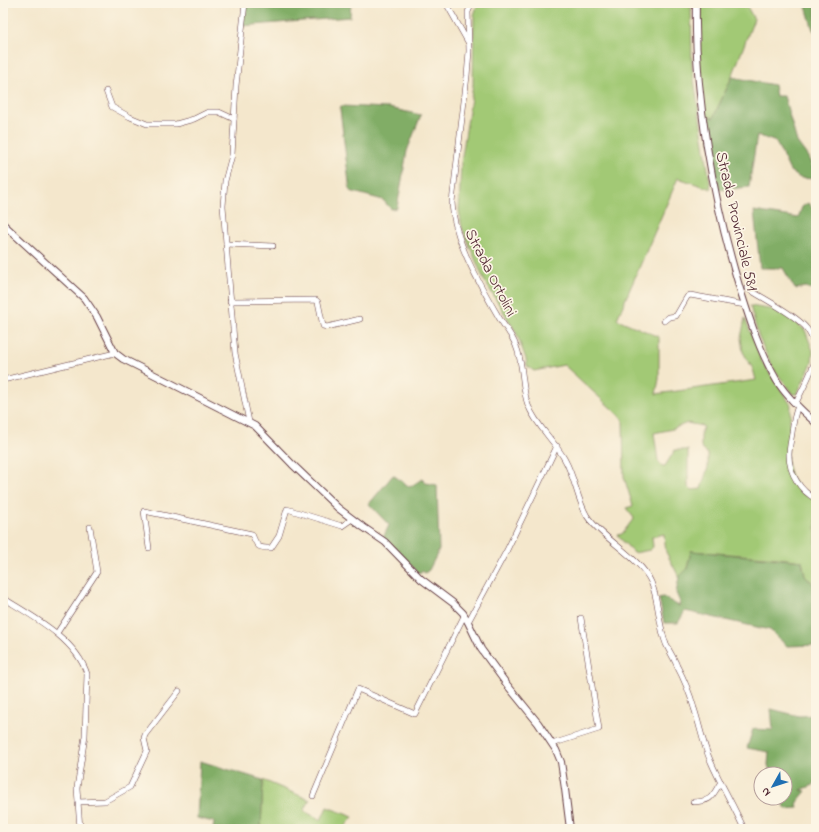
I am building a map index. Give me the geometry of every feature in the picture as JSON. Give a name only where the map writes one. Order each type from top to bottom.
[{"type":"main road","name":"Strada Provinciale 581","points":[[696,3],[699,79],[708,154],[729,253],[753,331],[765,358],[778,382],[816,423]]},
{"type":"main road","points":[[3,224],[84,298],[97,316],[115,353],[123,359],[249,422],[267,437],[317,488],[352,519],[386,542],[421,578],[453,603],[468,622],[481,649],[538,723],[552,744],[561,762],[568,804],[570,829]]},
{"type":"street","points":[[245,3],[236,86],[232,155],[225,181],[223,206],[235,353],[249,422]]},
{"type":"street","points":[[446,3],[469,43]]},
{"type":"street","name":"Strada Ortolini","points":[[472,3],[468,12],[469,43],[467,76],[452,202],[454,222],[462,244],[482,287],[516,345],[520,358],[525,395],[529,407],[537,421],[557,446],[570,470],[580,500],[588,517],[639,566],[652,583],[660,624],[666,643],[694,707],[707,752],[744,829]]},
{"type":"street","points":[[106,91],[112,107],[146,124],[176,124],[208,112],[219,112],[234,119]]},
{"type":"street","points":[[226,244],[273,246]]},
{"type":"street","points":[[747,288],[797,319],[807,329],[811,336],[816,356],[794,415],[789,456],[791,468],[796,481],[809,495],[816,499]]},
{"type":"street","points":[[664,321],[669,317],[676,316],[687,297],[690,295],[745,305]]},
{"type":"street","points":[[230,301],[316,300],[318,302],[323,326],[327,327],[360,319]]},
{"type":"street","points":[[3,380],[115,353]]},
{"type":"street","points":[[468,622],[507,550],[557,446]]},
{"type":"street","points":[[149,548],[144,511],[252,534],[257,545],[261,548],[271,548],[279,536],[287,509],[342,526],[352,519]]},
{"type":"street","points":[[57,633],[97,572],[90,527]]},
{"type":"street","points":[[3,598],[46,624],[57,633],[85,667],[87,674],[85,736],[77,788],[80,829]]},
{"type":"street","points":[[313,796],[358,689],[415,714],[464,616]]},
{"type":"street","points":[[552,744],[599,729],[581,618]]},
{"type":"street","points":[[78,802],[105,801],[115,794],[128,789],[147,751],[144,738],[145,735],[179,691]]},
{"type":"street","points":[[693,802],[705,801],[710,798],[721,782]]},
{"type":"green space","points":[[247,3],[351,3],[350,17],[242,26]]},
{"type":"green space","points":[[478,3],[691,3],[692,67],[711,189],[678,178],[617,319],[659,337],[659,379],[656,394],[756,380],[753,369],[743,352],[741,338],[745,318],[761,360],[791,405],[787,463],[791,477],[801,492],[816,501],[816,587],[805,575],[802,561],[691,551],[687,569],[679,577],[666,552],[664,534],[652,537],[653,547],[650,550],[634,553],[617,535],[622,534],[634,518],[626,508],[633,506],[624,477],[623,419],[564,365],[534,371],[527,366],[526,359],[516,332],[484,280],[462,228],[459,210],[461,163],[473,85],[474,15]],"holes":[[[687,423],[704,427],[701,432],[701,448],[708,454],[708,467],[701,489],[691,490],[688,487],[688,450],[675,450],[665,466],[662,466],[658,461],[654,433],[673,429]]]},
{"type":"green space","points":[[699,3],[745,3],[754,19],[732,77],[713,118],[706,116],[698,58]]},
{"type":"green space","points":[[805,3],[816,3],[816,33],[813,30]]},
{"type":"green space","points":[[732,77],[774,85],[776,96],[784,96],[797,142],[808,157],[816,179],[800,178],[790,171],[776,142],[757,135],[749,187],[718,190],[706,116],[713,118]]},
{"type":"green space","points":[[341,106],[389,108],[421,115],[407,151],[397,208],[391,209],[383,200],[350,191],[340,109]]},
{"type":"green space","points":[[808,203],[816,212],[816,292],[806,287],[795,289],[783,268],[760,268],[754,211],[798,218],[802,207]]},
{"type":"green space","points":[[750,306],[782,311],[805,330],[813,351],[812,363],[797,394],[793,394],[773,368],[759,338]]},
{"type":"green space","points":[[393,475],[410,487],[422,479],[426,483],[437,485],[439,550],[429,570],[425,573],[422,571],[420,574],[383,538],[389,525],[369,504]]},
{"type":"green space","points":[[691,551],[803,561],[805,575],[816,587],[816,645],[787,646],[770,630],[685,611],[678,623],[664,623],[659,598],[663,597],[679,606],[680,602],[676,593],[679,577],[687,569]]},
{"type":"green space","points":[[771,709],[799,716],[815,715],[816,718],[816,784],[801,790],[806,791],[797,802],[798,808],[786,809],[785,806],[793,806],[793,766],[768,766],[769,752],[747,748],[753,729],[773,730]]},
{"type":"green space","points":[[200,761],[263,780],[261,829],[213,829],[214,822],[197,818]]},
{"type":"green space","points":[[263,780],[310,800],[304,811],[321,820],[327,807],[353,817],[343,829],[261,829]]}]
